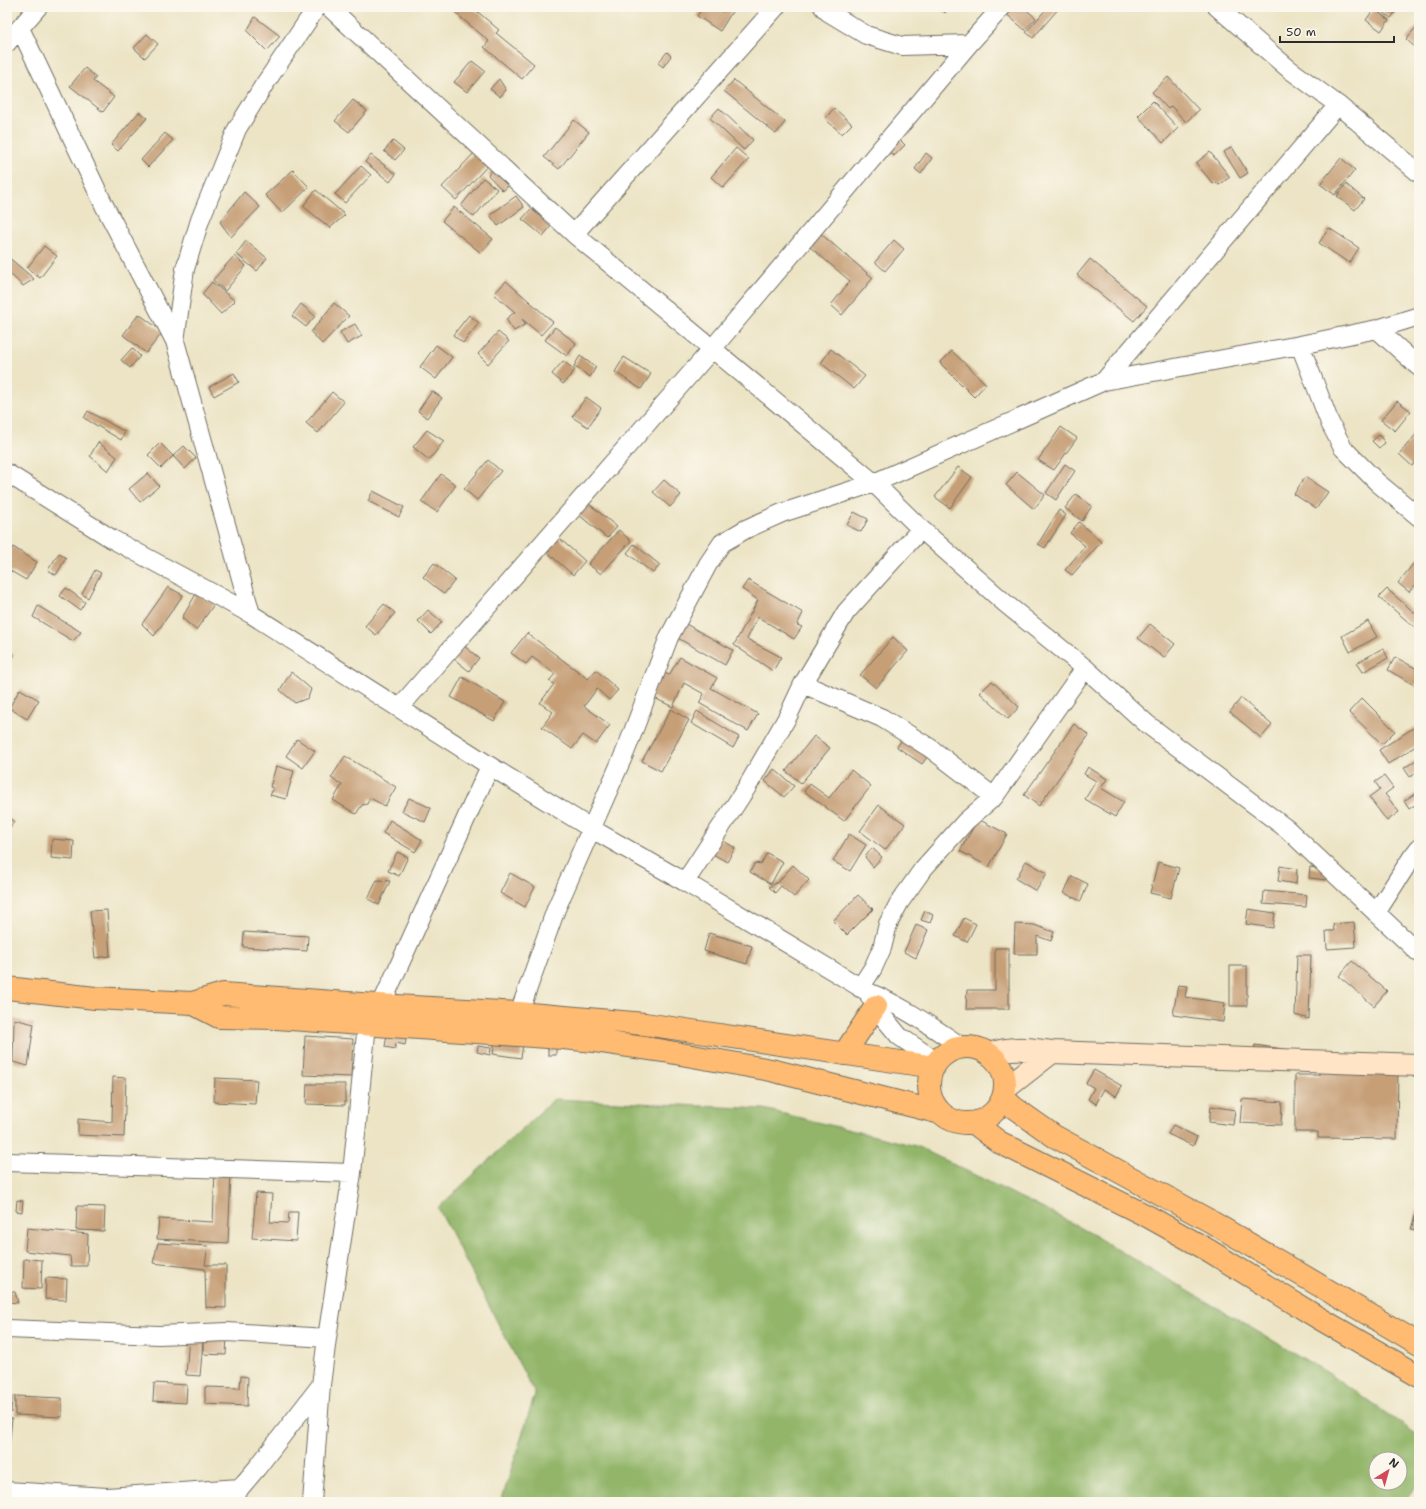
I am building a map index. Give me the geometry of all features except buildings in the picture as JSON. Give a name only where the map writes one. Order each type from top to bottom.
[{"type":"main road","points":[[7,988],[95,998],[192,1003],[223,994],[519,1013],[645,1024],[844,1054],[935,1065]]},
{"type":"main road","points":[[844,1054],[868,995]]},
{"type":"main road","points":[[192,1003],[219,1017],[276,1018],[568,1039],[664,1051],[771,1070],[941,1113]]},
{"type":"main road","points":[[1052,1052],[1005,1093],[993,1114],[974,1123],[966,1124],[948,1119],[941,1113],[932,1100],[929,1083],[935,1065],[948,1052],[962,1047],[976,1048],[989,1054],[999,1063],[1004,1075],[1005,1093],[1013,1107],[1054,1136],[1210,1221],[1419,1344]]},
{"type":"main road","points":[[989,1054],[1004,1049],[1024,1048],[1052,1052],[1419,1065]]},
{"type":"main road","points":[[974,1123],[999,1142],[1149,1217],[1208,1250],[1317,1317],[1419,1376]]},
{"type":"street","points":[[7,43],[38,7]]},
{"type":"street","points":[[175,341],[185,269],[200,220],[236,129],[317,7]]},
{"type":"street","points":[[329,7],[574,234],[874,484],[921,529],[1006,604],[1086,668],[1147,724],[1287,829],[1419,953]]},
{"type":"street","points":[[574,234],[776,7]]},
{"type":"street","points":[[823,7],[828,12],[866,35],[902,46],[968,44]]},
{"type":"street","points":[[399,708],[712,349],[968,44],[1002,7]]},
{"type":"street","points":[[1217,7],[1288,69],[1338,104],[1419,173]]},
{"type":"street","points":[[20,28],[104,205],[175,341],[251,614]]},
{"type":"street","points":[[1104,381],[1338,104]]},
{"type":"street","points":[[519,1013],[556,909],[626,750],[669,636],[708,564],[722,543],[746,529],[782,513],[874,484],[1104,381],[1300,345],[1377,329],[1419,316]]},
{"type":"street","points":[[1377,329],[1419,368]]},
{"type":"street","points":[[1300,345],[1330,423],[1343,448],[1378,483],[1419,517]]},
{"type":"street","points":[[7,473],[112,538],[251,614],[592,829],[685,882],[868,995],[889,1000],[913,1014],[962,1047]]},
{"type":"street","points":[[685,882],[748,787],[788,716],[802,684],[846,612],[921,529]]},
{"type":"street","points":[[935,1065],[899,1036],[868,995],[873,968],[882,948],[888,924],[899,903],[924,869],[966,821],[994,797],[1086,668]]},
{"type":"street","points":[[802,684],[882,718],[930,748],[994,797]]},
{"type":"street","points":[[381,1005],[490,766]]},
{"type":"street","points":[[1376,913],[1419,848]]},
{"type":"street","points":[[312,1502],[321,1385],[352,1173],[366,1024]]},
{"type":"street","points":[[7,1162],[352,1173]]},
{"type":"street","points":[[7,1329],[159,1335],[227,1332],[327,1338]]},
{"type":"street","points":[[7,1491],[107,1497],[236,1495],[321,1385]]},
{"type":"green space","points":[[554,1099],[764,1109],[916,1146],[1076,1225],[1328,1373],[1419,1436],[1419,1481],[1404,1502],[501,1502],[535,1394],[438,1208]]}]
